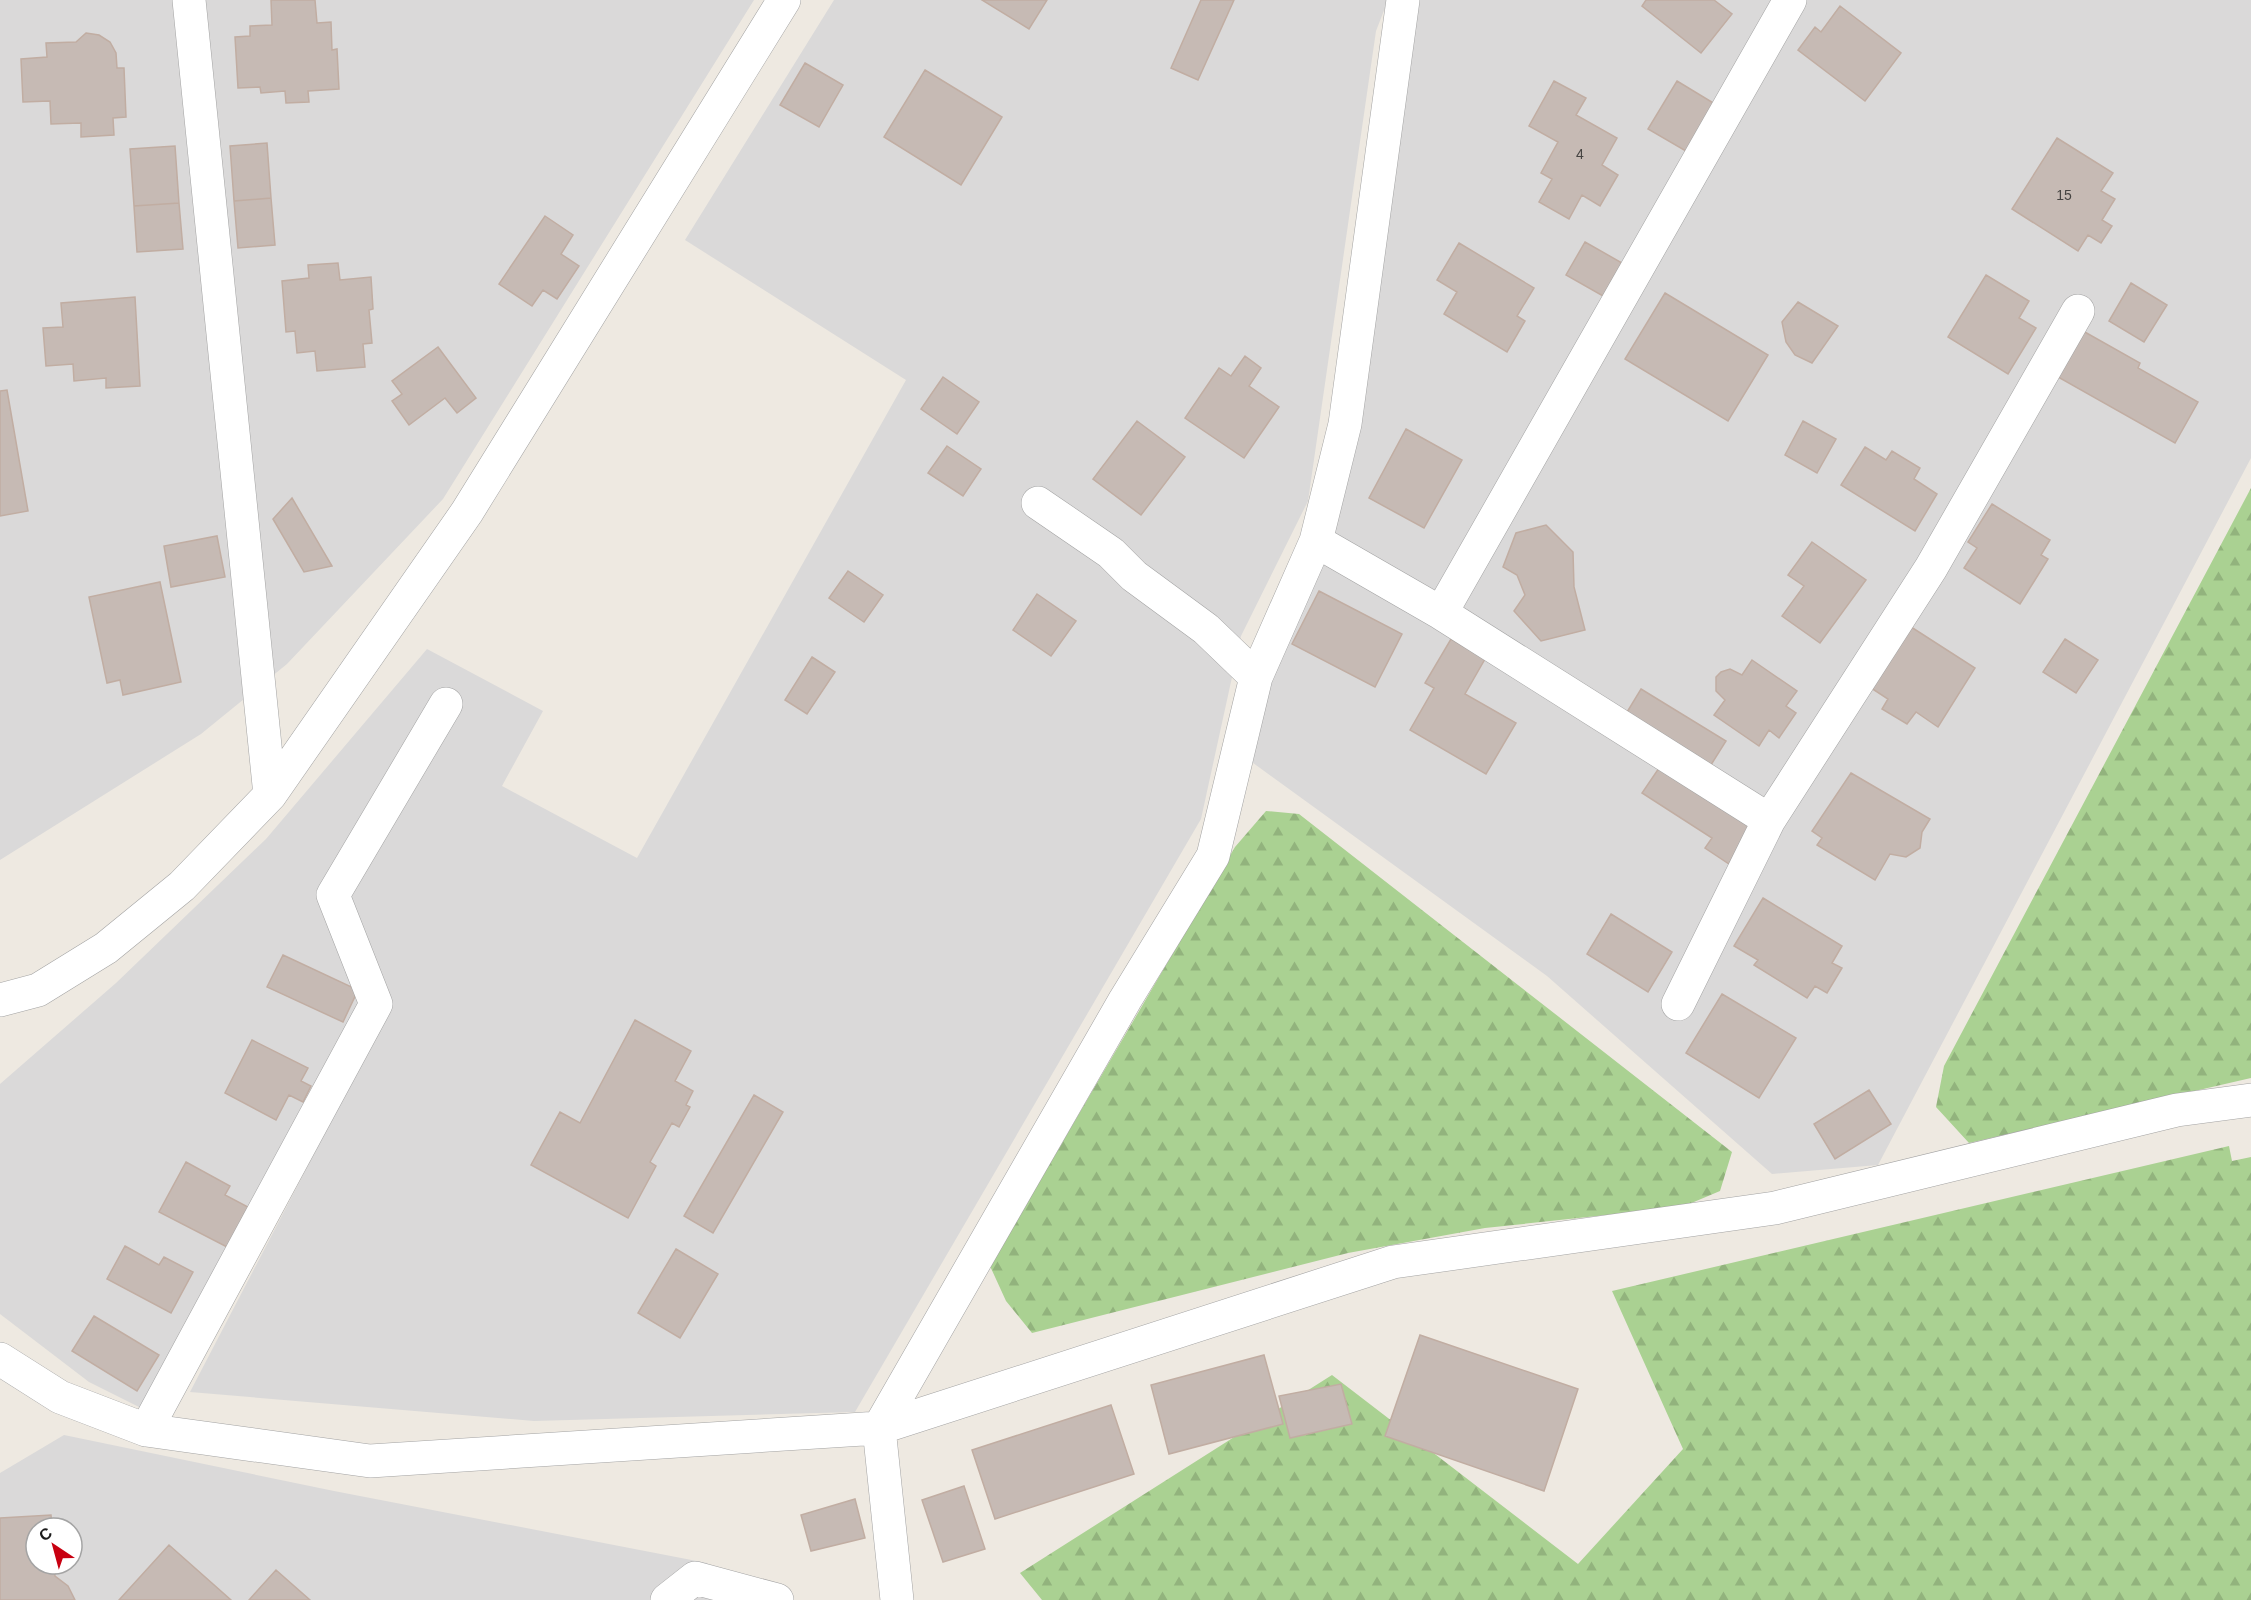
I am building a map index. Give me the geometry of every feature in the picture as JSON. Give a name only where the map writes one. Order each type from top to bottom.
[{"type":"street","points":[[189,0],[270,795]]},
{"type":"street","points":[[0,1000],[38,990],[106,948],[182,886],[270,795],[467,512],[784,0]]},
{"type":"street","points":[[897,1600],[879,1428],[1125,1000],[1213,856],[1256,677],[1316,541],[1345,424],[1403,0]]},
{"type":"street","points":[[1441,613],[1790,0]]},
{"type":"street","points":[[1678,1004],[1769,820],[1931,568],[2078,311]]},
{"type":"street","points":[[1038,503],[1111,553],[1134,576],[1206,629],[1256,677]]},
{"type":"street","points":[[1316,541],[1441,613],[1769,820]]},
{"type":"street","points":[[146,1430],[376,1004],[333,895],[446,704]]},
{"type":"street","points":[[0,1359],[60,1397],[146,1430],[370,1461],[879,1428],[1393,1262],[1775,1208],[2177,1110],[2251,1100]]},
{"type":"street","points":[[668,1600],[695,1578],[777,1600]]},
{"type":"shaded area","points":[[0,0],[754,0],[443,499],[287,664],[201,734],[0,860]]},
{"type":"shaded area","points":[[834,0],[1388,0],[1376,31],[1308,501],[1241,636],[1201,819],[855,1412],[534,1421],[190,1392],[389,1010],[147,1411],[89,1382],[0,1314],[0,1084],[116,983],[266,839],[427,649],[543,711],[502,786],[637,858],[906,380],[685,240]]},
{"type":"shaded area","points":[[1412,0],[2251,0],[2251,458],[1878,1165],[1772,1174],[1547,976],[1238,752],[1334,509]]},
{"type":"shaded area","points":[[64,1435],[334,1491],[707,1563],[734,1600],[0,1600],[0,1473]]},
{"type":"green space","points":[[2251,488],[2251,1078],[1969,1143],[1936,1107],[1944,1066]]},
{"type":"green space","points":[[1266,811],[1299,814],[1732,1152],[1720,1191],[1682,1207],[1485,1228],[1348,1253],[1032,1333],[1006,1301],[990,1266],[1235,847]]},
{"type":"green space","points":[[2229,1146],[2232,1161],[2251,1157],[2251,1600],[1042,1600],[1020,1573],[1332,1375],[1578,1564],[1683,1449],[1612,1291]]},
{"type":"building","points":[[271,0],[315,0],[317,23],[331,22],[332,50],[337,49],[339,89],[308,91],[309,102],[286,103],[285,91],[261,93],[260,87],[238,88],[235,37],[250,36],[250,26],[272,25]]},
{"type":"building","points":[[982,0],[1047,0],[1029,29]]},
{"type":"building","points":[[1201,0],[1234,0],[1198,80],[1171,68]]},
{"type":"building","points":[[1646,0],[1714,0],[1732,14],[1701,53],[1642,6]]},
{"type":"building","points":[[1840,6],[1901,53],[1865,101],[1798,50],[1815,27],[1821,32]]},
{"type":"building","points":[[86,33],[99,35],[110,42],[116,53],[117,68],[124,68],[126,117],[113,118],[114,135],[81,137],[81,123],[51,124],[50,101],[23,102],[21,59],[47,57],[46,43],[76,42]]},
{"type":"building","points":[[805,63],[843,85],[819,127],[780,105]]},
{"type":"building","points":[[925,70],[1002,117],[961,185],[884,137]]},
{"type":"building","points":[[1554,81],[1586,98],[1576,115],[1617,138],[1602,165],[1618,175],[1600,206],[1582,195],[1569,219],[1539,202],[1552,179],[1541,173],[1558,142],[1529,126]]},
{"type":"building","points":[[1677,81],[1720,107],[1691,154],[1648,129]]},
{"type":"building","points":[[2057,138],[2113,173],[2101,191],[2115,199],[2102,220],[2112,226],[2101,243],[2088,235],[2078,251],[2012,209]]},
{"type":"building","points":[[267,143],[271,198],[234,201],[230,146]]},
{"type":"building","points":[[175,146],[179,203],[134,206],[130,149]]},
{"type":"building","points":[[271,198],[275,245],[238,248],[234,201]]},
{"type":"building","points":[[179,203],[183,249],[137,252],[134,206]]},
{"type":"building","points":[[545,216],[573,235],[561,254],[579,266],[557,299],[543,290],[532,306],[499,284]]},
{"type":"building","points":[[1585,242],[1622,263],[1603,296],[1566,275]]},
{"type":"building","points":[[1459,243],[1534,288],[1517,316],[1525,321],[1507,352],[1444,314],[1457,292],[1437,280]]},
{"type":"building","points":[[338,263],[340,280],[371,277],[373,309],[369,310],[372,343],[363,344],[365,367],[317,371],[315,351],[297,353],[295,331],[286,332],[282,281],[309,278],[308,265]]},
{"type":"building","points":[[1986,275],[2029,301],[2019,318],[2036,328],[2008,374],[1948,337]]},
{"type":"building","points":[[2131,283],[2167,305],[2144,342],[2109,321]]},
{"type":"building","points":[[1665,293],[1768,355],[1728,421],[1625,359]]},
{"type":"building","points":[[135,297],[140,386],[106,388],[106,378],[74,381],[73,364],[46,366],[43,328],[63,327],[61,303]]},
{"type":"building","points":[[1798,302],[1838,326],[1812,363],[1795,355],[1786,342],[1782,322]]},
{"type":"building","points":[[2083,331],[2140,363],[2138,368],[2198,402],[2175,443],[2058,377]]},
{"type":"building","points":[[438,347],[476,398],[457,413],[445,398],[409,425],[392,401],[402,394],[392,381]]},
{"type":"building","points":[[1245,356],[1261,368],[1249,386],[1279,407],[1244,458],[1185,418],[1219,368],[1231,376]]},
{"type":"building","points":[[943,377],[979,402],[957,434],[921,409]]},
{"type":"building","points":[[7,390],[28,511],[0,516],[0,391]]},
{"type":"building","points":[[1137,421],[1185,457],[1141,515],[1093,479]]},
{"type":"building","points":[[1803,421],[1836,439],[1817,473],[1785,455]]},
{"type":"building","points":[[1406,429],[1462,460],[1424,528],[1369,498]]},
{"type":"building","points":[[947,446],[981,469],[963,496],[928,473]]},
{"type":"building","points":[[1865,447],[1886,460],[1892,451],[1920,468],[1914,479],[1937,494],[1915,531],[1841,485]]},
{"type":"building","points":[[292,498],[332,566],[304,572],[273,519]]},
{"type":"building","points":[[1992,504],[2050,540],[2041,555],[2048,559],[2020,604],[1964,568],[1977,548],[1968,542]]},
{"type":"building","points":[[1546,525],[1573,552],[1574,587],[1585,630],[1541,641],[1514,611],[1525,595],[1517,575],[1503,567],[1516,533]]},
{"type":"building","points":[[217,536],[225,577],[171,587],[164,546]]},
{"type":"building","points":[[1812,542],[1866,580],[1820,643],[1782,616],[1804,586],[1788,575]]},
{"type":"building","points":[[848,571],[883,595],[864,622],[829,598]]},
{"type":"building","points":[[160,582],[181,682],[123,695],[120,680],[107,683],[89,597]]},
{"type":"building","points":[[1319,591],[1402,634],[1375,687],[1292,644]]},
{"type":"building","points":[[1037,594],[1076,621],[1051,656],[1013,630]]},
{"type":"building","points":[[1908,625],[1975,668],[1938,727],[1916,712],[1907,724],[1882,709],[1888,699],[1868,686]]},
{"type":"building","points":[[1451,639],[1485,659],[1465,694],[1516,723],[1486,774],[1410,730],[1434,688],[1425,683]]},
{"type":"building","points":[[2065,639],[2098,660],[2076,693],[2043,672]]},
{"type":"building","points":[[812,657],[835,672],[807,714],[785,700]]},
{"type":"building","points":[[1752,660],[1797,691],[1786,706],[1796,713],[1779,738],[1769,730],[1759,746],[1714,715],[1725,700],[1716,691],[1716,677],[1721,672],[1730,669],[1742,675]]},
{"type":"building","points":[[1641,689],[1726,741],[1709,768],[1624,717]]},
{"type":"building","points":[[1659,768],[1752,828],[1729,864],[1705,848],[1712,838],[1642,793]]},
{"type":"building","points":[[1851,773],[1930,819],[1922,832],[1920,848],[1906,857],[1890,854],[1875,880],[1817,845],[1822,838],[1812,831]]},
{"type":"building","points":[[1763,898],[1842,946],[1832,963],[1842,968],[1827,993],[1815,986],[1807,998],[1754,965],[1758,960],[1734,946]]},
{"type":"building","points":[[1611,914],[1672,952],[1648,992],[1587,954]]},
{"type":"building","points":[[283,955],[358,990],[343,1022],[267,987]]},
{"type":"building","points":[[1722,994],[1796,1038],[1759,1098],[1686,1053]]},
{"type":"building","points":[[635,1020],[691,1051],[675,1081],[693,1091],[686,1105],[690,1107],[679,1127],[672,1123],[650,1162],[656,1166],[628,1218],[531,1165],[560,1112],[580,1123]]},
{"type":"building","points":[[252,1040],[308,1068],[301,1081],[311,1086],[303,1102],[289,1095],[276,1120],[225,1093]]},
{"type":"building","points":[[1869,1090],[1891,1124],[1835,1159],[1814,1124]]},
{"type":"building","points":[[754,1095],[783,1112],[713,1233],[684,1216]]},
{"type":"building","points":[[186,1162],[230,1186],[225,1195],[248,1207],[227,1247],[159,1212]]},
{"type":"building","points":[[125,1246],[159,1265],[164,1257],[193,1272],[171,1313],[107,1279]]},
{"type":"building","points":[[676,1249],[718,1274],[680,1338],[638,1313]]},
{"type":"building","points":[[94,1316],[159,1355],[137,1391],[72,1351]]},
{"type":"building","points":[[1420,1335],[1578,1389],[1544,1491],[1385,1436]]},
{"type":"building","points":[[1264,1355],[1283,1424],[1169,1454],[1151,1385]]},
{"type":"building","points":[[1341,1384],[1352,1424],[1290,1438],[1279,1396]]},
{"type":"building","points":[[1111,1405],[1134,1474],[995,1519],[972,1450]]},
{"type":"building","points":[[964,1486],[985,1549],[943,1562],[922,1500]]},
{"type":"building","points":[[855,1499],[865,1538],[811,1551],[801,1515]]},
{"type":"building","points":[[24,1517],[24,1576],[55,1576],[68,1586],[75,1600],[0,1600],[0,1518]]},
{"type":"building","points":[[169,1545],[231,1600],[119,1600]]},
{"type":"building","points":[[276,1570],[310,1600],[249,1600]]}]
